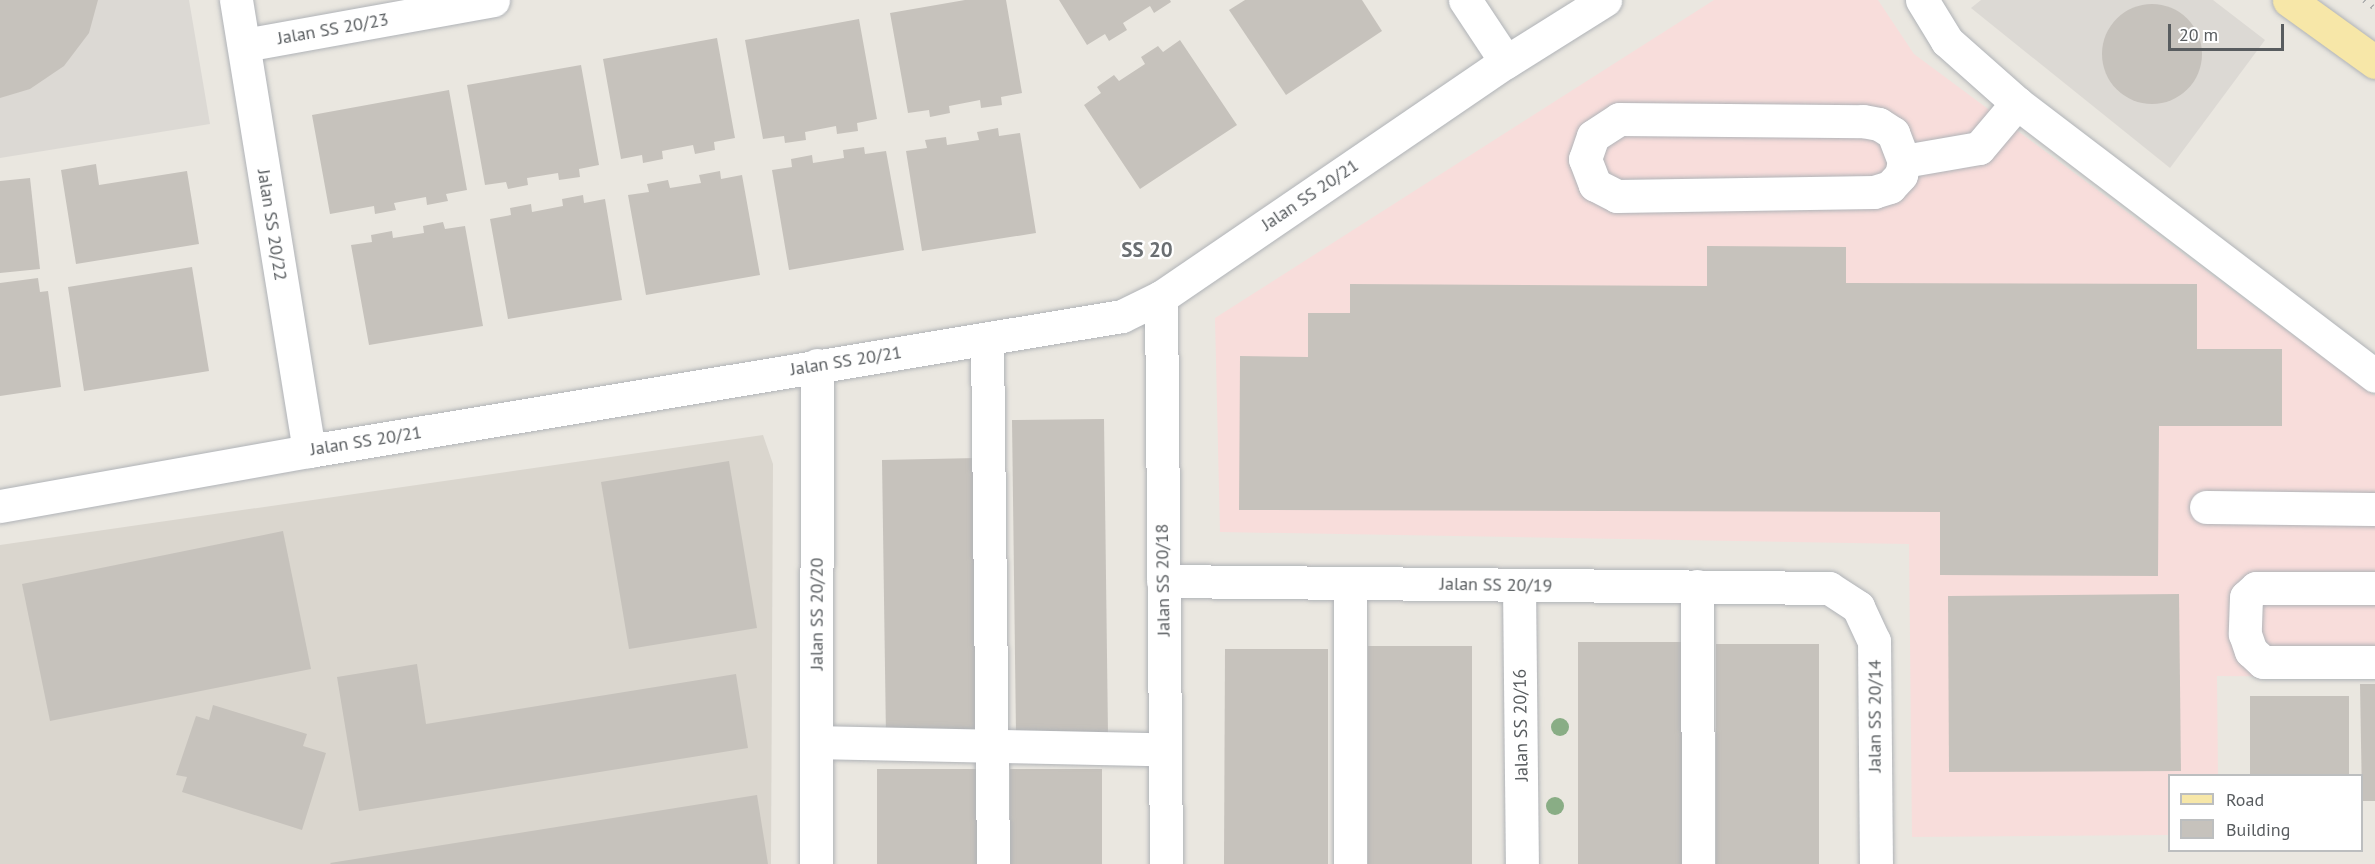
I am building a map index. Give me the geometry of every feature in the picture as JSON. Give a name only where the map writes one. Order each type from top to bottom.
[{"type":"main road","points":[[2289,0],[2375,62]]},
{"type":"street","name":"Jalan SS 20/22","points":[[236,0],[309,451]]},
{"type":"street","name":"Jalan SS 20/23","points":[[244,45],[493,0]]},
{"type":"street","points":[[1465,0],[1506,62]]},
{"type":"street","name":"Jalan SS 20/21","points":[[0,506],[817,364],[987,340],[1122,316],[1161,297],[1506,62],[1605,0]]},
{"type":"street","points":[[1922,0],[1947,41],[2016,103],[2375,376]]},
{"type":"street","points":[[1904,161],[1979,148],[2016,103]]},
{"type":"street","points":[[1619,119],[1828,121],[1879,124],[1900,144],[1904,161],[1900,175],[1890,187],[1874,192],[1617,196],[1595,185],[1585,159],[1593,136],[1619,119]]},
{"type":"street","name":"Jalan SS 20/18","points":[[1161,297],[1166,864]]},
{"type":"street","points":[[987,340],[993,864]]},
{"type":"street","name":"Jalan SS 20/20","points":[[816,864],[817,364]]},
{"type":"street","points":[[2205,507],[2375,509]]},
{"type":"street","name":"Jalan SS 20/19","points":[[1163,581],[1829,588]]},
{"type":"street","points":[[1350,583],[1350,864]]},
{"type":"street","name":"Jalan SS 20/16","points":[[1519,585],[1522,864]]},
{"type":"street","points":[[1697,586],[1698,864]]},
{"type":"street","name":"Jalan SS 20/14","points":[[1829,588],[1858,607],[1874,640],[1876,864]]},
{"type":"street","points":[[2375,588],[2256,588],[2246,597],[2245,634],[2251,651],[2263,662],[2375,662]]},
{"type":"street","points":[[817,742],[1165,749]]},
{"type":"shaded area","points":[[0,0],[189,0],[210,124],[0,158]]},
{"type":"shaded area","points":[[1714,0],[1878,0],[1914,54],[2375,396],[2375,677],[2217,676],[2218,774],[2168,774],[2168,835],[1912,837],[1909,544],[1220,532],[1215,318]]},
{"type":"shaded area","points":[[1981,0],[2213,0],[2265,40],[2170,168],[1971,8]]},
{"type":"shaded area","points":[[763,435],[773,464],[771,864],[0,864],[0,545]]},
{"type":"building","points":[[0,0],[98,0],[89,33],[64,66],[30,89],[0,98]]},
{"type":"building","points":[[965,0],[1006,0],[1022,93],[1001,97],[1002,105],[981,108],[980,100],[949,106],[950,113],[930,117],[929,110],[908,113],[890,13]]},
{"type":"building","points":[[1059,0],[1170,0],[1171,2],[1154,13],[1150,6],[1123,23],[1127,30],[1109,41],[1105,34],[1087,45]]},
{"type":"building","points":[[1245,0],[1362,0],[1382,31],[1286,95],[1229,10]]},
{"type":"building","points":[[2142,4],[2162,4],[2188,18],[2199,35],[2202,54],[2199,73],[2188,90],[2162,104],[2142,104],[2124,96],[2110,82],[2102,64],[2102,44],[2110,26],[2124,12]]},
{"type":"building","points":[[859,19],[877,119],[857,123],[858,131],[837,134],[836,126],[805,132],[806,140],[785,143],[784,136],[763,139],[745,40]]},
{"type":"building","points":[[717,38],[735,138],[714,142],[715,150],[695,154],[693,145],[662,151],[663,159],[643,163],[642,155],[621,159],[603,59]]},
{"type":"building","points":[[1180,40],[1237,125],[1140,189],[1084,105],[1101,93],[1097,87],[1114,75],[1119,81],[1145,64],[1141,57],[1158,46],[1163,52]]},
{"type":"building","points":[[581,65],[599,165],[579,169],[580,177],[559,180],[558,173],[527,178],[528,185],[508,189],[506,182],[485,185],[467,85]]},
{"type":"building","points":[[449,90],[467,190],[446,194],[448,201],[427,205],[426,197],[394,203],[396,210],[375,214],[374,206],[330,214],[312,115]]},
{"type":"building","points":[[998,128],[999,136],[1020,133],[1036,233],[922,251],[906,151],[927,148],[925,140],[946,137],[947,145],[979,140],[977,132]]},
{"type":"building","points":[[864,147],[865,154],[886,151],[904,250],[789,270],[772,170],[792,167],[791,159],[812,155],[813,163],[844,158],[843,150]]},
{"type":"building","points":[[96,164],[99,185],[187,171],[199,244],[76,264],[61,170]]},
{"type":"building","points":[[720,171],[721,179],[742,175],[760,275],[646,295],[628,195],[649,192],[647,184],[668,180],[670,188],[701,183],[699,175]]},
{"type":"building","points":[[30,178],[40,269],[0,273],[0,181]]},
{"type":"building","points":[[583,195],[584,203],[605,199],[622,300],[508,319],[490,219],[511,215],[510,208],[531,204],[532,212],[563,206],[562,199]]},
{"type":"building","points":[[443,222],[445,229],[465,226],[483,326],[369,345],[351,245],[372,242],[371,235],[392,231],[393,238],[424,233],[423,226]]},
{"type":"building","points":[[1707,246],[1846,247],[1846,283],[2197,284],[2197,349],[2282,349],[2282,426],[2159,426],[2158,576],[1940,575],[1940,512],[1239,510],[1240,356],[1308,357],[1308,313],[1350,313],[1350,284],[1707,286]]},
{"type":"building","points":[[192,267],[209,371],[84,391],[68,287]]},
{"type":"building","points":[[38,278],[40,292],[48,291],[61,387],[0,396],[0,283]]},
{"type":"building","points":[[1104,419],[1108,734],[1016,735],[1012,420]]},
{"type":"building","points":[[977,458],[982,735],[886,737],[882,460]]},
{"type":"building","points":[[729,461],[757,628],[629,649],[601,482]]},
{"type":"building","points":[[283,531],[311,669],[50,721],[22,584]]},
{"type":"building","points":[[2179,594],[2181,771],[1949,772],[1948,596]]},
{"type":"building","points":[[1578,642],[1682,642],[1682,864],[1578,864]]},
{"type":"building","points":[[1716,644],[1819,644],[1819,864],[1716,864]]},
{"type":"building","points":[[1368,646],[1472,646],[1472,864],[1368,864]]},
{"type":"building","points":[[1225,649],[1328,649],[1328,864],[1224,864]]},
{"type":"building","points":[[417,664],[426,724],[736,674],[748,748],[359,811],[337,677]]},
{"type":"building","points":[[2360,684],[2375,684],[2375,801],[2363,801]]},
{"type":"building","points":[[2250,696],[2349,696],[2349,774],[2250,774]]},
{"type":"building","points":[[213,705],[307,734],[303,746],[326,753],[302,830],[182,792],[187,777],[176,775],[196,716],[209,720]]},
{"type":"building","points":[[877,769],[979,769],[979,864],[877,864]]},
{"type":"building","points":[[1010,769],[1102,769],[1102,864],[1010,864]]},
{"type":"building","points":[[757,795],[768,864],[330,863]]},
{"type":"railway","points":[[2364,0],[2375,8]]},
{"type":"district","name":"SS 20","points":[[1147,250]]}]
